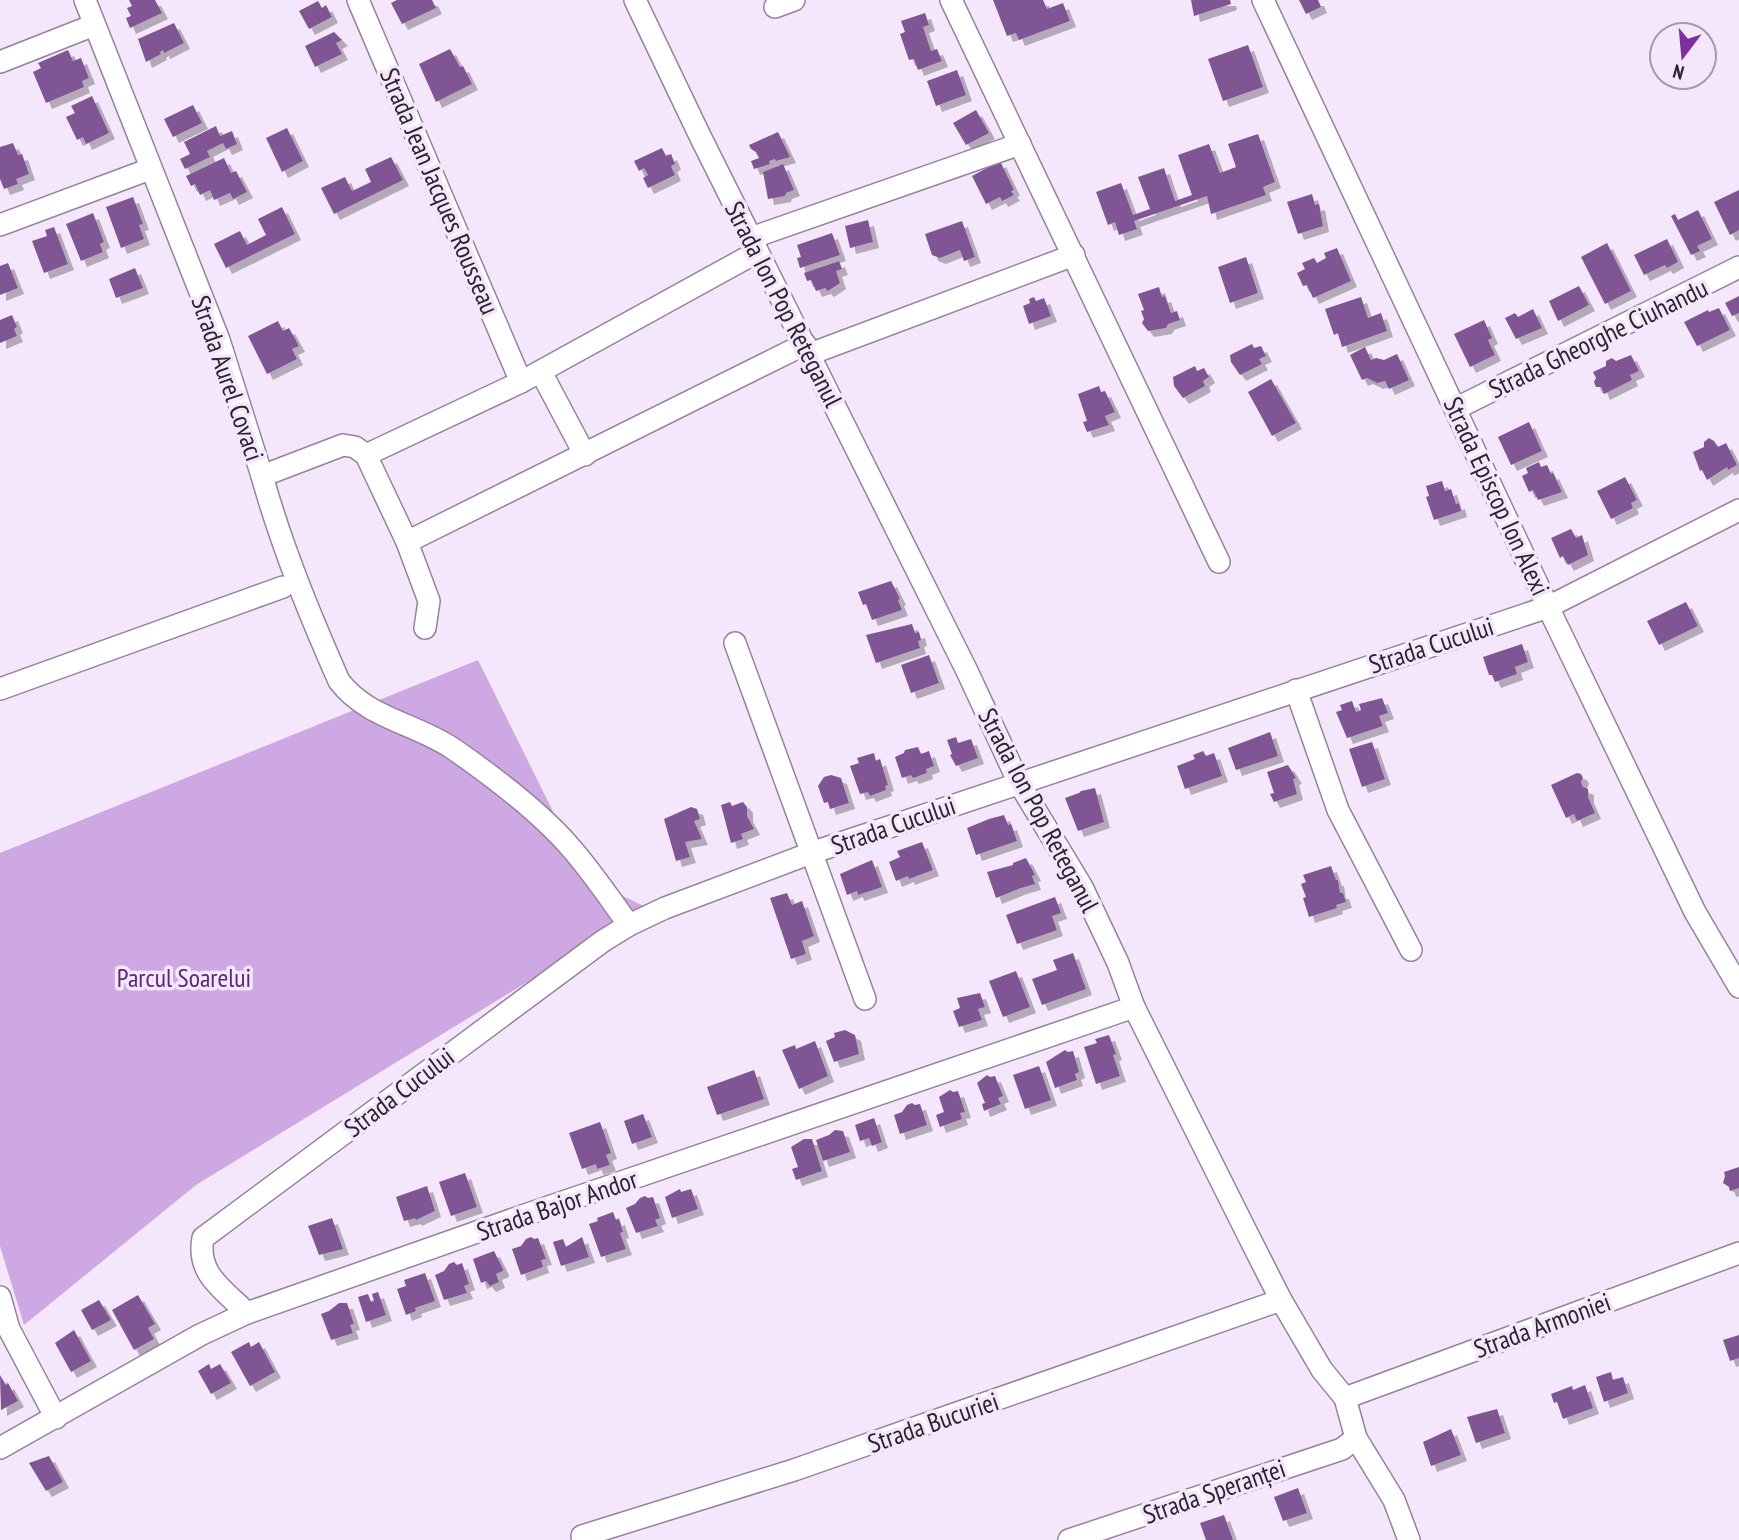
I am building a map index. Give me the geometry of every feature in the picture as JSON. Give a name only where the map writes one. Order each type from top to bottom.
[{"type":"street","name":"Strada Aurel Covaci","points":[[85,0],[219,340],[262,476],[343,445],[355,447],[366,455]]},
{"type":"street","name":"Strada Jean Jacques Rousseau","points":[[358,0],[521,382]]},
{"type":"street","name":"Strada Ion Pop Reteganul","points":[[635,0],[1020,783],[1082,887],[1118,963],[1134,1007],[1281,1300],[1322,1370],[1345,1398],[1356,1438],[1394,1500],[1409,1540]]},
{"type":"street","points":[[951,0],[1219,562]]},
{"type":"street","name":"Strada Episcop Ion Alexi","points":[[1263,0],[1425,346],[1457,408],[1548,607],[1695,912],[1739,987]]},
{"type":"street","points":[[0,62],[94,25]]},
{"type":"street","points":[[425,628],[429,601],[407,542],[366,455],[541,372],[754,245],[1020,144]]},
{"type":"street","points":[[0,225],[150,169]]},
{"type":"street","points":[[407,542],[807,349],[1074,255]]},
{"type":"street","name":"Strada Gheorghe Ciuhandu","points":[[1457,408],[1739,268]]},
{"type":"street","points":[[541,372],[585,455]]},
{"type":"street","points":[[262,476],[276,528],[296,581],[338,681],[349,695],[367,708],[432,736],[454,749],[531,809],[587,866],[629,925]]},
{"type":"street","name":"Strada Cucului","points":[[247,1313],[214,1281],[204,1266],[200,1253],[203,1238],[603,941],[629,925],[665,908],[811,853],[1548,607],[1739,510]]},
{"type":"street","points":[[0,689],[283,587]]},
{"type":"street","points":[[734,643],[865,999]]},
{"type":"street","points":[[1296,690],[1338,810],[1411,950]]},
{"type":"street","name":"Strada Bajor Andor","points":[[0,1448],[200,1335],[247,1313],[1134,1007]]},
{"type":"street","name":"Strada Armoniei","points":[[1345,1398],[1739,1253]]},
{"type":"street","points":[[0,1297],[9,1329],[56,1418]]},
{"type":"street","name":"Strada Bucuriei","points":[[582,1536],[794,1470],[1281,1300]]},
{"type":"street","name":"Strada Speranței","points":[[1069,1540],[1342,1450],[1356,1438]]},
{"type":"green space","name":"Parcul Soarelui","points":[[478,660],[572,850],[606,888],[648,908],[196,1185],[24,1325],[0,1246],[0,853]]},
{"type":"building","points":[[129,0],[155,0],[162,13],[130,28],[126,18],[131,16],[127,8],[132,6]]},
{"type":"building","points":[[397,0],[432,0],[436,8],[402,24],[391,3]]},
{"type":"building","points":[[993,0],[1043,0],[1047,9],[1063,3],[1070,21],[1019,40],[1016,33],[1007,36]]},
{"type":"building","points":[[1191,0],[1230,0],[1231,4],[1194,16]]},
{"type":"building","points":[[1299,0],[1318,0],[1321,7],[1306,14]]},
{"type":"building","points":[[318,1],[322,8],[326,5],[332,17],[309,29],[299,11]]},
{"type":"building","points":[[925,13],[929,25],[923,27],[931,51],[937,49],[942,61],[918,70],[914,59],[909,60],[900,34],[905,32],[901,21]]},
{"type":"building","points":[[174,23],[184,43],[164,53],[163,50],[161,54],[146,62],[138,39]]},
{"type":"building","points":[[334,32],[342,40],[336,43],[342,54],[315,67],[305,46]]},
{"type":"building","points":[[1248,45],[1263,87],[1223,101],[1208,59]]},
{"type":"building","points":[[450,49],[472,84],[436,102],[419,64]]},
{"type":"building","points":[[68,50],[73,61],[81,58],[89,78],[82,81],[84,87],[46,103],[33,72],[41,68],[38,63]]},
{"type":"building","points":[[957,70],[966,95],[936,106],[927,81]]},
{"type":"building","points":[[92,96],[109,133],[86,144],[83,137],[77,140],[66,117],[75,113],[71,106]]},
{"type":"building","points":[[193,105],[202,123],[173,137],[164,119]]},
{"type":"building","points":[[976,110],[989,133],[966,145],[953,123]]},
{"type":"building","points":[[216,126],[220,136],[232,131],[237,144],[226,149],[223,143],[207,151],[210,157],[185,169],[180,159],[190,154],[184,142]]},
{"type":"building","points":[[287,128],[303,161],[282,172],[266,138]]},
{"type":"building","points":[[778,132],[790,157],[769,161],[770,164],[754,169],[751,161],[759,158],[749,145]]},
{"type":"building","points":[[1258,134],[1275,182],[1263,187],[1266,195],[1211,214],[1207,196],[1134,221],[1137,229],[1119,235],[1115,222],[1108,225],[1096,192],[1121,183],[1133,215],[1150,209],[1138,177],[1164,168],[1175,201],[1192,195],[1178,155],[1209,144],[1220,173],[1236,167],[1228,144]]},
{"type":"building","points":[[13,143],[18,155],[22,154],[29,174],[16,179],[18,184],[4,189],[0,179],[0,147]]},
{"type":"building","points":[[662,148],[666,156],[671,154],[675,164],[671,166],[675,175],[648,188],[643,178],[648,175],[644,168],[639,171],[634,161]]},
{"type":"building","points":[[391,157],[403,180],[334,214],[321,188],[345,177],[352,191],[371,182],[365,169]]},
{"type":"building","points":[[224,158],[231,173],[236,171],[247,192],[233,199],[230,193],[214,200],[210,190],[200,195],[195,184],[191,186],[186,176]]},
{"type":"building","points":[[1000,161],[1014,195],[1002,201],[1000,197],[986,204],[972,176]]},
{"type":"building","points":[[783,164],[794,190],[785,196],[768,199],[763,172]]},
{"type":"building","points":[[1739,190],[1739,230],[1730,235],[1714,202]]},
{"type":"building","points":[[1312,194],[1315,205],[1319,204],[1323,226],[1298,234],[1287,202]]},
{"type":"building","points":[[133,197],[143,224],[139,225],[144,239],[121,248],[106,207]]},
{"type":"building","points":[[282,207],[295,234],[226,268],[214,244],[240,231],[247,245],[266,235],[258,219]]},
{"type":"building","points":[[1698,210],[1712,239],[1697,246],[1700,251],[1691,255],[1671,216],[1675,214],[1678,220]]},
{"type":"building","points":[[93,213],[104,242],[100,244],[103,252],[81,261],[66,224]]},
{"type":"building","points":[[868,220],[873,242],[850,248],[845,226]]},
{"type":"building","points":[[962,221],[975,257],[964,261],[960,250],[940,258],[932,255],[925,234]]},
{"type":"building","points":[[54,227],[68,264],[44,273],[32,241],[47,236],[45,230]]},
{"type":"building","points":[[832,233],[840,255],[800,268],[797,258],[801,257],[797,245]]},
{"type":"building","points":[[1667,239],[1678,262],[1644,275],[1634,255]]},
{"type":"building","points":[[1607,243],[1631,291],[1605,304],[1581,257]]},
{"type":"building","points":[[1337,248],[1351,281],[1313,298],[1297,273],[1305,269],[1302,263],[1314,258],[1317,263],[1326,258],[1324,253]]},
{"type":"building","points":[[1246,257],[1258,293],[1230,303],[1218,267]]},
{"type":"building","points":[[839,261],[842,269],[836,271],[840,283],[828,291],[825,288],[816,291],[804,273]]},
{"type":"building","points":[[8,263],[18,288],[0,295],[0,266]]},
{"type":"building","points":[[135,268],[143,288],[116,298],[109,279]]},
{"type":"building","points":[[1579,286],[1589,305],[1558,321],[1549,301]]},
{"type":"building","points":[[1159,287],[1171,313],[1177,311],[1180,320],[1168,324],[1166,328],[1148,331],[1142,323],[1144,319],[1141,311],[1144,310],[1138,294]]},
{"type":"building","points":[[1739,296],[1739,313],[1732,316],[1725,303]]},
{"type":"building","points":[[1034,297],[1036,301],[1044,298],[1051,316],[1029,324],[1023,306],[1030,303],[1029,299]]},
{"type":"building","points":[[1361,297],[1368,318],[1381,313],[1387,331],[1342,347],[1338,333],[1334,335],[1325,309]]},
{"type":"building","points":[[1719,308],[1730,330],[1697,346],[1684,322],[1708,310],[1709,312]]},
{"type":"building","points":[[1533,309],[1542,328],[1516,339],[1505,318],[1515,313],[1518,317]]},
{"type":"building","points":[[12,315],[17,336],[0,343],[0,320]]},
{"type":"building","points":[[1484,320],[1492,338],[1488,340],[1495,355],[1470,367],[1454,334]]},
{"type":"building","points":[[278,321],[283,331],[289,328],[299,346],[292,349],[297,359],[267,374],[248,336]]},
{"type":"building","points":[[1252,344],[1254,348],[1261,346],[1266,356],[1259,359],[1262,364],[1240,375],[1231,362],[1230,355]]},
{"type":"building","points":[[1365,347],[1371,360],[1384,360],[1397,354],[1409,380],[1389,389],[1385,381],[1377,383],[1367,378],[1362,380],[1350,355]]},
{"type":"building","points":[[1631,355],[1639,371],[1630,375],[1632,380],[1604,394],[1601,387],[1596,387],[1593,372],[1606,366],[1606,361],[1612,358],[1616,361]]},
{"type":"building","points":[[1195,366],[1197,371],[1204,368],[1209,377],[1203,381],[1205,386],[1183,398],[1174,386],[1173,377]]},
{"type":"building","points":[[1271,379],[1296,423],[1272,436],[1248,392]]},
{"type":"building","points":[[1099,386],[1101,392],[1105,391],[1115,412],[1105,416],[1109,425],[1087,432],[1083,422],[1087,421],[1078,394]]},
{"type":"building","points":[[1529,422],[1542,451],[1511,465],[1498,437]]},
{"type":"building","points":[[1709,438],[1718,447],[1726,443],[1737,465],[1728,470],[1727,467],[1707,480],[1702,470],[1700,471],[1693,452],[1704,447],[1704,442]]},
{"type":"building","points":[[1539,462],[1541,467],[1547,465],[1562,492],[1538,500],[1533,490],[1529,492],[1522,476],[1528,473],[1526,468]]},
{"type":"building","points":[[1625,477],[1637,500],[1631,503],[1633,508],[1611,519],[1597,491]]},
{"type":"building","points":[[1442,481],[1445,491],[1451,489],[1461,511],[1434,520],[1426,497],[1429,496],[1426,486]]},
{"type":"building","points":[[1571,529],[1576,538],[1582,535],[1588,555],[1568,565],[1563,556],[1560,558],[1551,538]]},
{"type":"building","points":[[891,581],[902,610],[872,620],[858,592]]},
{"type":"building","points":[[1686,602],[1698,626],[1659,645],[1647,621]]},
{"type":"building","points":[[912,624],[915,633],[919,632],[920,648],[876,663],[866,635]]},
{"type":"building","points":[[1522,644],[1528,662],[1515,667],[1517,674],[1495,682],[1492,675],[1489,675],[1483,657]]},
{"type":"building","points":[[929,655],[939,683],[911,693],[901,665]]},
{"type":"building","points":[[1382,698],[1388,713],[1379,716],[1383,726],[1347,738],[1336,712],[1342,710],[1340,705],[1352,701],[1356,712],[1361,710],[1359,704]]},
{"type":"building","points":[[1270,732],[1278,756],[1236,770],[1228,748]]},
{"type":"building","points":[[956,737],[958,743],[971,739],[978,758],[956,766],[947,740]]},
{"type":"building","points":[[1372,742],[1385,779],[1362,787],[1349,749]]},
{"type":"building","points":[[918,747],[921,754],[929,751],[934,766],[926,769],[927,773],[913,778],[911,775],[902,778],[895,757],[905,750]]},
{"type":"building","points":[[1203,751],[1206,756],[1214,753],[1222,776],[1185,789],[1177,766],[1195,759],[1193,755]]},
{"type":"building","points":[[874,753],[876,761],[880,759],[888,785],[885,786],[886,790],[870,796],[868,792],[860,794],[850,766],[859,763],[857,758]]},
{"type":"building","points":[[1288,765],[1296,778],[1293,779],[1297,794],[1274,802],[1267,772]]},
{"type":"building","points":[[1577,773],[1583,778],[1583,787],[1588,789],[1588,797],[1595,813],[1577,821],[1574,814],[1566,818],[1551,785]]},
{"type":"building","points":[[831,775],[841,778],[849,803],[830,809],[828,802],[824,803],[818,786],[824,777]]},
{"type":"building","points":[[1095,788],[1104,822],[1078,831],[1065,798]]},
{"type":"building","points":[[730,802],[732,806],[743,802],[754,829],[741,834],[743,839],[731,843],[721,805]]},
{"type":"building","points":[[691,807],[697,809],[700,819],[694,821],[702,839],[685,842],[690,857],[676,861],[664,819]]},
{"type":"building","points":[[1004,815],[1008,825],[1011,824],[1017,841],[976,855],[967,828]]},
{"type":"building","points":[[922,842],[933,870],[896,881],[889,862],[900,857],[897,851]]},
{"type":"building","points":[[1026,858],[1035,875],[1032,876],[1035,884],[996,898],[987,872],[1013,865]]},
{"type":"building","points":[[872,860],[882,887],[858,895],[857,891],[847,895],[840,874]]},
{"type":"building","points":[[1331,866],[1346,902],[1336,905],[1337,908],[1309,917],[1301,884],[1306,882],[1303,875]]},
{"type":"building","points":[[787,893],[792,905],[802,901],[814,936],[802,941],[806,954],[791,959],[770,898]]},
{"type":"building","points":[[1055,897],[1061,913],[1052,916],[1057,930],[1017,944],[1006,915]]},
{"type":"building","points":[[1073,953],[1086,989],[1042,1005],[1032,979],[1057,970],[1053,960]]},
{"type":"building","points":[[1016,971],[1030,1007],[1003,1017],[989,981]]},
{"type":"building","points":[[980,993],[985,1007],[978,1009],[982,1020],[959,1027],[953,1011],[960,1008],[957,998]]},
{"type":"building","points":[[845,1030],[855,1035],[859,1054],[834,1062],[826,1041],[835,1037],[834,1033]]},
{"type":"building","points":[[1109,1035],[1120,1076],[1096,1084],[1084,1047],[1097,1043],[1095,1039]]},
{"type":"building","points":[[815,1041],[828,1076],[799,1089],[782,1050],[795,1045],[796,1049]]},
{"type":"building","points":[[1065,1050],[1073,1051],[1079,1072],[1075,1074],[1077,1080],[1055,1088],[1046,1062]]},
{"type":"building","points":[[1039,1066],[1051,1100],[1025,1109],[1013,1075]]},
{"type":"building","points":[[754,1070],[764,1099],[717,1115],[707,1087]]},
{"type":"building","points":[[987,1075],[995,1076],[1003,1096],[998,1098],[1001,1104],[984,1111],[982,1104],[985,1103],[977,1083]]},
{"type":"building","points":[[950,1090],[958,1091],[965,1112],[960,1113],[962,1119],[940,1127],[936,1115],[944,1112],[939,1097]]},
{"type":"building","points":[[912,1103],[920,1104],[927,1125],[900,1134],[894,1115]]},
{"type":"building","points":[[643,1114],[652,1137],[632,1144],[624,1121]]},
{"type":"building","points":[[874,1118],[882,1142],[872,1146],[869,1138],[860,1141],[855,1125]]},
{"type":"building","points":[[600,1122],[611,1153],[606,1155],[610,1165],[597,1169],[596,1164],[582,1169],[569,1133]]},
{"type":"building","points":[[835,1130],[843,1131],[850,1152],[823,1161],[816,1140]]},
{"type":"building","points":[[804,1139],[812,1139],[822,1171],[796,1180],[792,1169],[798,1167],[791,1147]]},
{"type":"building","points":[[1739,1167],[1739,1188],[1730,1191],[1723,1183],[1724,1172]]},
{"type":"building","points":[[465,1173],[477,1207],[451,1216],[439,1182]]},
{"type":"building","points":[[427,1186],[435,1211],[416,1220],[404,1221],[396,1197]]},
{"type":"building","points":[[680,1189],[681,1192],[691,1189],[698,1209],[672,1218],[665,1197]]},
{"type":"building","points":[[645,1196],[653,1197],[660,1218],[655,1220],[658,1226],[636,1233],[626,1208]]},
{"type":"building","points":[[613,1212],[616,1220],[619,1219],[623,1232],[620,1233],[626,1249],[601,1257],[589,1224]]},
{"type":"building","points":[[332,1218],[343,1249],[319,1255],[308,1226]]},
{"type":"building","points":[[531,1237],[538,1238],[546,1259],[541,1260],[543,1267],[521,1275],[512,1249],[521,1246]]},
{"type":"building","points":[[582,1237],[589,1257],[561,1266],[553,1242],[563,1239],[566,1247]]},
{"type":"building","points":[[494,1251],[503,1271],[496,1274],[499,1282],[490,1286],[486,1281],[481,1283],[473,1259]]},
{"type":"building","points":[[454,1262],[457,1265],[462,1263],[469,1284],[464,1286],[467,1293],[444,1300],[435,1275]]},
{"type":"building","points":[[425,1273],[435,1301],[415,1308],[416,1311],[406,1315],[397,1289],[406,1286],[404,1280]]},
{"type":"building","points":[[378,1292],[386,1315],[366,1322],[358,1297],[368,1294],[371,1302],[374,1301],[372,1294]]},
{"type":"building","points":[[138,1295],[155,1324],[148,1328],[154,1339],[134,1350],[112,1310]]},
{"type":"building","points":[[99,1300],[111,1320],[92,1330],[81,1310]]},
{"type":"building","points":[[339,1303],[347,1303],[354,1324],[350,1325],[353,1333],[331,1340],[321,1314]]},
{"type":"building","points":[[74,1330],[91,1361],[71,1372],[55,1343]]},
{"type":"building","points":[[1739,1335],[1739,1358],[1730,1361],[1723,1340]]},
{"type":"building","points":[[249,1342],[251,1347],[259,1342],[275,1372],[250,1386],[231,1352]]},
{"type":"building","points":[[209,1364],[211,1369],[220,1364],[231,1383],[211,1394],[198,1371]]},
{"type":"building","points":[[1611,1372],[1613,1380],[1623,1377],[1628,1393],[1604,1402],[1596,1377]]},
{"type":"building","points":[[0,1375],[18,1401],[1,1410]]},
{"type":"building","points":[[1585,1385],[1593,1408],[1563,1419],[1551,1394],[1572,1386],[1573,1390]]},
{"type":"building","points":[[1497,1409],[1505,1433],[1476,1443],[1467,1417]]},
{"type":"building","points":[[1451,1429],[1461,1455],[1431,1466],[1423,1442]]},
{"type":"building","points":[[49,1456],[63,1482],[46,1491],[29,1463]]},
{"type":"building","points":[[1298,1488],[1307,1513],[1283,1521],[1274,1497]]},
{"type":"building","points":[[1224,1515],[1233,1540],[1206,1540],[1200,1523]]}]
